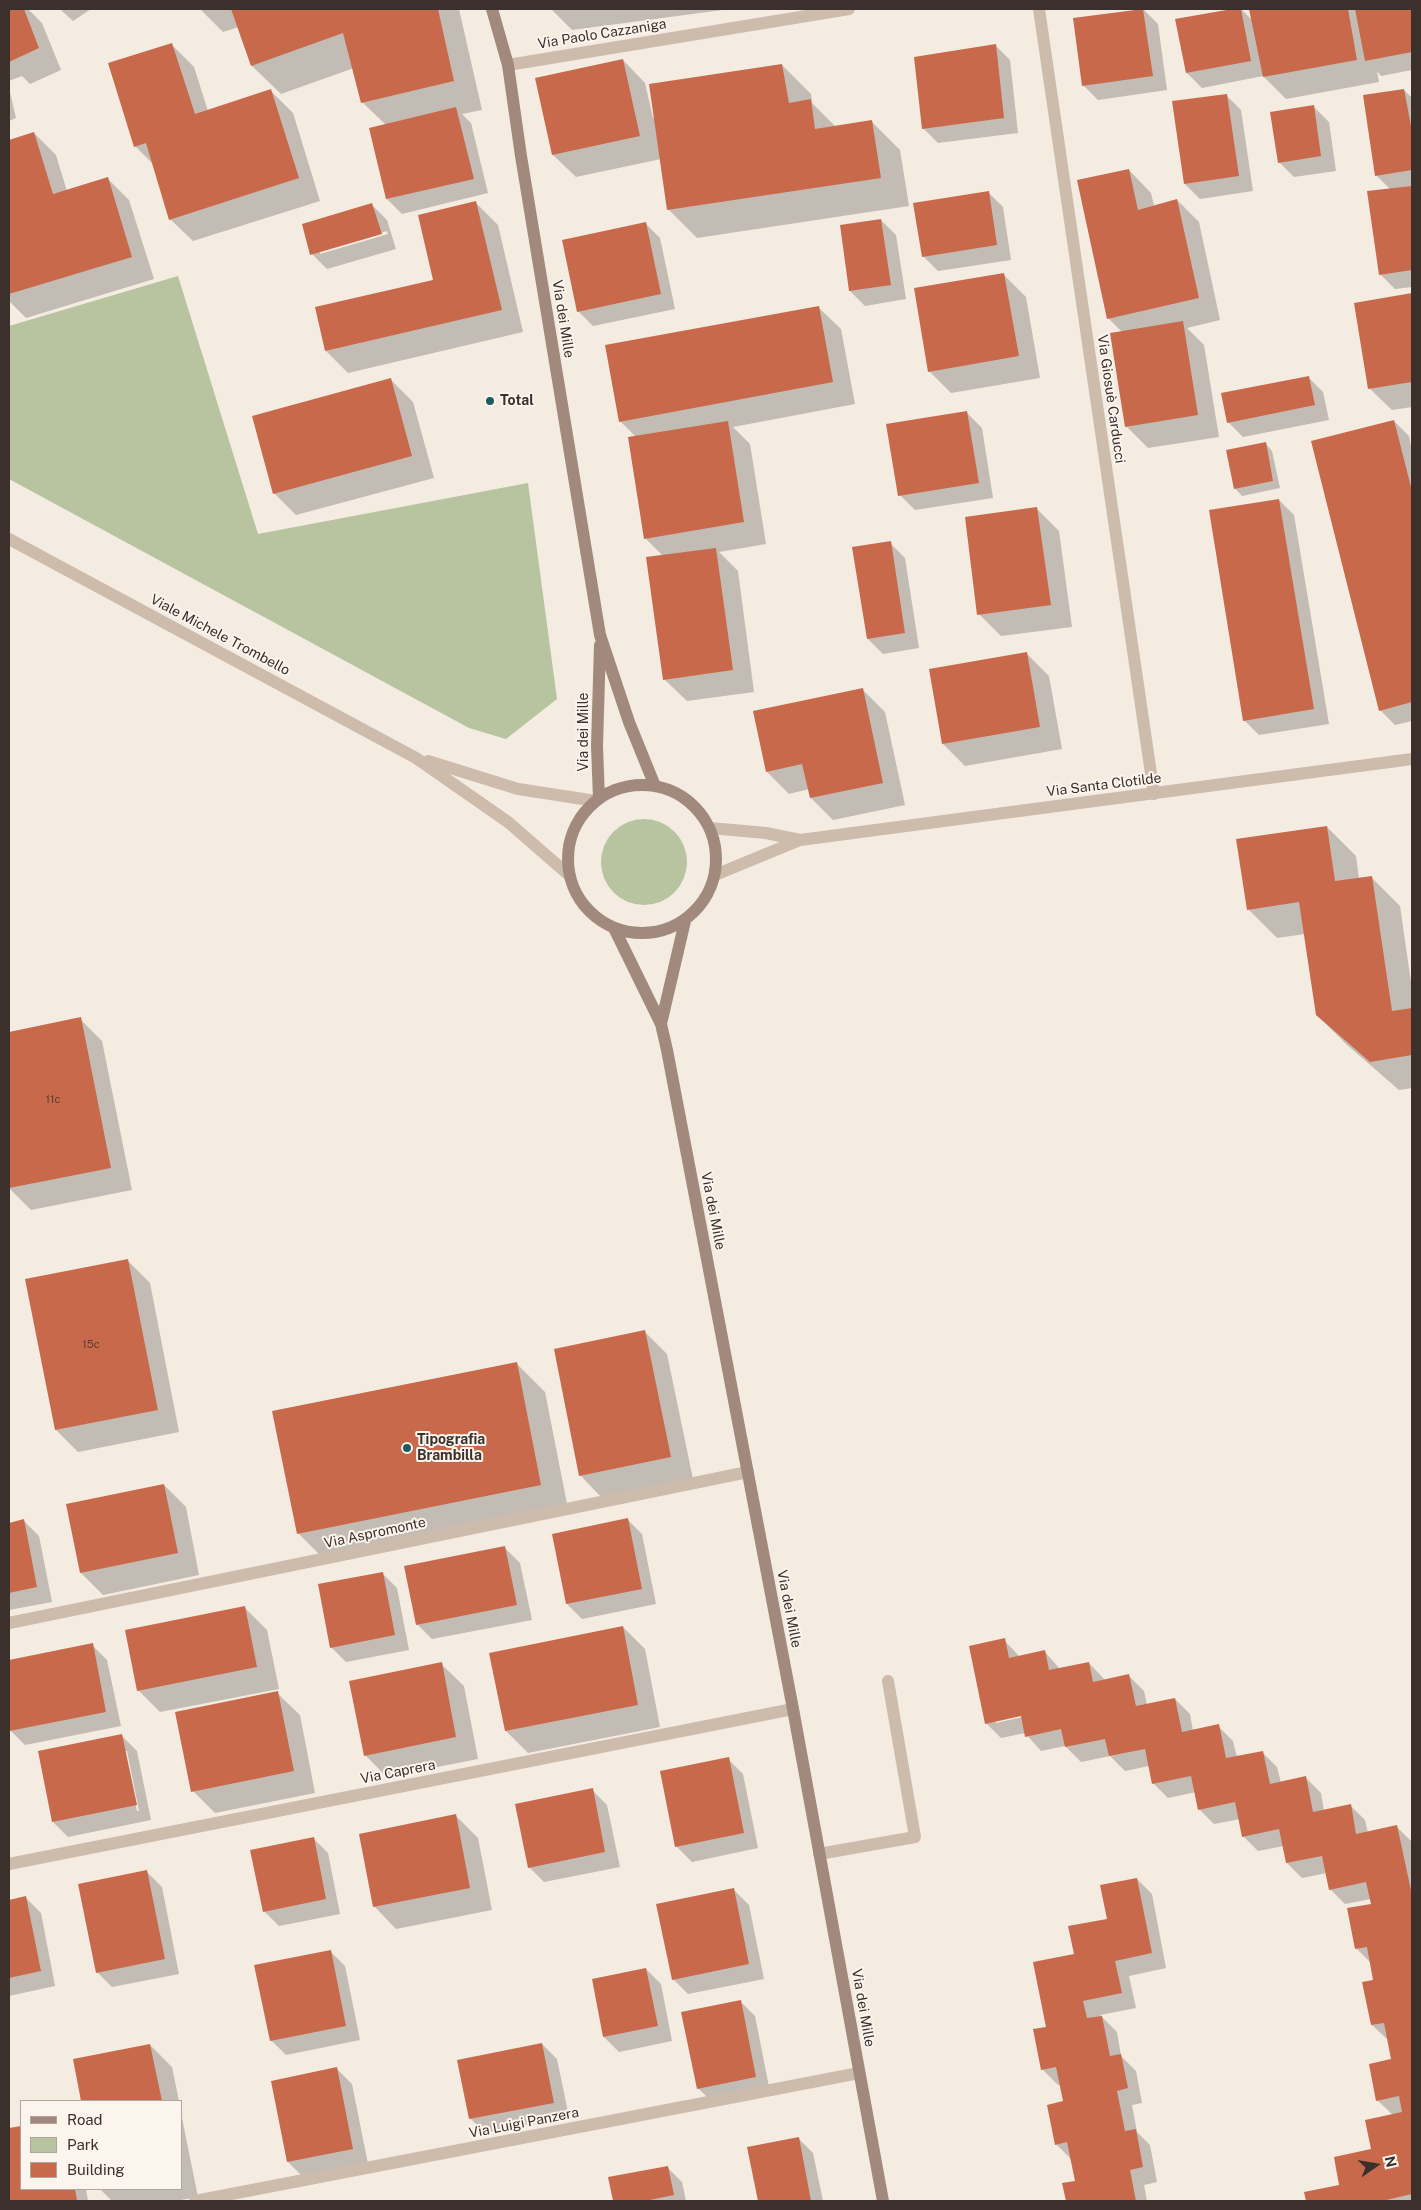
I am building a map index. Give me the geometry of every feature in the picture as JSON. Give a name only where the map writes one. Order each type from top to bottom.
[{"type":"main road","name":"Via dei Mille","points":[[492,9],[508,64],[521,156],[600,635],[629,722],[655,786]]},
{"type":"main road","name":"Via dei Mille","points":[[598,800],[597,746],[600,635]]},
{"type":"main road","points":[[626,786],[655,786],[678,794],[697,808],[710,828],[716,851],[715,875],[704,901],[685,921],[662,931],[638,934],[614,928],[594,916],[579,898],[570,876],[569,856],[572,835],[582,817],[598,800],[626,786]]},
{"type":"main road","name":"Via dei Mille","points":[[661,1024],[685,921]]},
{"type":"main road","name":"Via dei Mille","points":[[614,928],[661,1024],[793,1709],[883,2201]]},
{"type":"street","name":"Via Paolo Cazzaniga","points":[[508,64],[849,9]]},
{"type":"street","name":"Via Giosuè Carducci","points":[[1039,9],[1154,794]]},
{"type":"street","name":"Viale Michele Trombello","points":[[9,539],[416,758],[508,822],[570,876]]},
{"type":"street","name":"Viale Michele Trombello","points":[[416,758],[518,789],[598,800]]},
{"type":"street","name":"Via Santa Clotilde","points":[[715,875],[800,840],[1412,759]]},
{"type":"street","name":"Via Santa Clotilde","points":[[710,828],[766,832],[800,840]]},
{"type":"street","name":"Via Aspromonte","points":[[9,1623],[748,1472]]},
{"type":"street","points":[[819,1854],[915,1837],[888,1681]]},
{"type":"street","name":"Via Caprera","points":[[9,1864],[793,1709]]},
{"type":"street","name":"Via Luigi Panzera","points":[[195,2201],[859,2073]]},
{"type":"green space","points":[[178,276],[258,534],[528,483],[557,699],[506,739],[469,728],[9,479],[9,326]]},
{"type":"green space","points":[[636,819],[652,819],[661,822],[675,831],[684,845],[687,862],[684,879],[675,893],[661,902],[652,905],[636,905],[620,898],[608,886],[601,870],[601,854],[608,838],[620,826]]},
{"type":"building","points":[[9,9],[24,9],[39,48],[9,62]]},
{"type":"building","points":[[231,9],[438,9],[454,81],[361,103],[343,33],[251,66]]},
{"type":"building","points":[[1143,9],[1153,76],[1082,86],[1073,18]]},
{"type":"building","points":[[1241,9],[1251,61],[1186,73],[1175,19]]},
{"type":"building","points":[[1249,9],[1348,9],[1357,60],[1263,77]]},
{"type":"building","points":[[1355,9],[1412,9],[1412,52],[1365,61]]},
{"type":"building","points":[[172,43],[195,114],[271,89],[299,178],[169,220],[146,143],[134,147],[108,63]]},
{"type":"building","points":[[996,44],[1004,118],[922,129],[914,57]]},
{"type":"building","points":[[623,59],[640,136],[552,155],[535,78]]},
{"type":"building","points":[[782,64],[789,103],[811,99],[815,129],[872,120],[881,178],[667,210],[649,84]]},
{"type":"building","points":[[1404,89],[1412,131],[1412,170],[1375,176],[1363,95]]},
{"type":"building","points":[[1227,94],[1239,176],[1184,184],[1172,101]]},
{"type":"building","points":[[1314,105],[1321,156],[1278,163],[1270,112]]},
{"type":"building","points":[[456,107],[474,179],[386,199],[369,128]]},
{"type":"building","points":[[34,132],[53,194],[108,177],[132,257],[9,294],[9,140]]},
{"type":"building","points":[[1129,169],[1138,210],[1177,199],[1199,298],[1107,319],[1077,180]]},
{"type":"building","points":[[1412,186],[1412,270],[1379,275],[1367,191]]},
{"type":"building","points":[[989,191],[997,245],[922,257],[913,203]]},
{"type":"building","points":[[476,201],[502,310],[325,351],[315,307],[433,280],[418,215]]},
{"type":"building","points":[[372,203],[382,234],[310,255],[302,224]]},
{"type":"building","points":[[881,219],[891,285],[849,291],[840,225]]},
{"type":"building","points":[[646,222],[661,294],[577,312],[562,240]]},
{"type":"building","points":[[1004,273],[1019,356],[928,372],[914,288]]},
{"type":"building","points":[[1412,293],[1412,382],[1368,389],[1354,303]]},
{"type":"building","points":[[819,306],[833,382],[619,422],[605,345]]},
{"type":"building","points":[[1183,321],[1198,415],[1125,427],[1110,333]]},
{"type":"building","points":[[1309,376],[1315,405],[1227,423],[1221,393]]},
{"type":"building","points":[[391,378],[412,456],[273,494],[252,416]]},
{"type":"building","points":[[967,411],[979,483],[898,496],[886,424]]},
{"type":"building","points":[[1394,420],[1412,491],[1412,702],[1379,711],[1311,441]]},
{"type":"building","points":[[728,421],[744,522],[644,539],[628,437]]},
{"type":"building","points":[[1266,442],[1273,481],[1234,489],[1226,450]]},
{"type":"building","points":[[1279,499],[1314,709],[1243,721],[1209,510]]},
{"type":"building","points":[[1037,507],[1051,605],[977,615],[965,517]]},
{"type":"building","points":[[891,541],[905,633],[867,639],[852,547]]},
{"type":"building","points":[[716,548],[733,670],[663,680],[646,557]]},
{"type":"building","points":[[1027,652],[1040,727],[942,744],[929,669]]},
{"type":"building","points":[[863,688],[883,783],[810,798],[802,764],[766,772],[753,711]]},
{"type":"building","points":[[1327,826],[1335,881],[1372,876],[1392,1011],[1412,1008],[1412,1055],[1370,1062],[1316,1015],[1299,902],[1247,910],[1236,839]]},
{"type":"building","points":[[81,1017],[111,1168],[9,1188],[9,1032]]},
{"type":"building","points":[[128,1259],[158,1410],[55,1430],[25,1279]]},
{"type":"building","points":[[645,1330],[671,1457],[579,1476],[554,1349]]},
{"type":"building","name":"Tipografia Brambilla","points":[[517,1362],[541,1485],[297,1534],[272,1411]]},
{"type":"building","points":[[164,1484],[178,1553],[80,1573],[66,1504]]},
{"type":"building","points":[[628,1518],[642,1589],[566,1604],[552,1534]]},
{"type":"building","points":[[24,1519],[37,1587],[9,1593],[9,1523]]},
{"type":"building","points":[[505,1546],[517,1605],[416,1625],[404,1566]]},
{"type":"building","points":[[383,1572],[395,1635],[330,1648],[318,1584]]},
{"type":"building","points":[[245,1606],[257,1667],[137,1691],[125,1630]]},
{"type":"building","points":[[623,1626],[638,1705],[505,1731],[489,1653]]},
{"type":"building","points":[[1005,1638],[1009,1658],[1045,1650],[1049,1670],[1089,1662],[1093,1682],[1129,1674],[1136,1706],[1175,1698],[1182,1732],[1219,1724],[1226,1758],[1263,1751],[1270,1784],[1306,1776],[1313,1812],[1351,1804],[1356,1834],[1397,1825],[1412,1895],[1412,2194],[1382,2201],[1306,2201],[1304,2192],[1339,2185],[1334,2157],[1371,2149],[1365,2120],[1402,2112],[1399,2096],[1376,2101],[1369,2064],[1391,2059],[1384,2023],[1371,2025],[1362,1982],[1373,1980],[1367,1947],[1355,1949],[1347,1908],[1371,1904],[1366,1882],[1329,1890],[1322,1856],[1286,1863],[1279,1829],[1242,1837],[1235,1802],[1198,1810],[1191,1776],[1152,1784],[1145,1749],[1109,1756],[1105,1739],[1065,1747],[1061,1729],[1025,1737],[1021,1716],[985,1724],[969,1646]]},
{"type":"building","points":[[93,1643],[106,1712],[9,1731],[9,1660]]},
{"type":"building","points":[[442,1662],[456,1737],[364,1756],[349,1681]]},
{"type":"building","points":[[278,1691],[294,1771],[191,1792],[175,1712]]},
{"type":"building","points":[[122,1734],[137,1805],[52,1822],[38,1751]]},
{"type":"building","points":[[729,1757],[744,1833],[675,1847],[660,1771]]},
{"type":"building","points":[[593,1788],[605,1852],[528,1868],[515,1804]]},
{"type":"building","points":[[456,1814],[470,1888],[373,1907],[359,1834]]},
{"type":"building","points":[[314,1837],[326,1899],[263,1912],[250,1850]]},
{"type":"building","points":[[147,1870],[165,1959],[96,1973],[78,1884]]},
{"type":"building","points":[[1137,1878],[1152,1953],[1115,1961],[1122,1993],[1083,2001],[1087,2018],[1102,2016],[1110,2056],[1121,2054],[1128,2088],[1117,2091],[1125,2131],[1136,2129],[1143,2167],[1130,2170],[1136,2201],[1066,2201],[1062,2183],[1075,2181],[1067,2142],[1055,2145],[1047,2105],[1063,2101],[1056,2067],[1041,2070],[1033,2029],[1046,2027],[1033,1962],[1074,1954],[1068,1926],[1107,1919],[1100,1885]]},
{"type":"building","points":[[734,1888],[749,1964],[672,1980],[656,1904]]},
{"type":"building","points":[[26,1896],[41,1971],[9,1978],[9,1900]]},
{"type":"building","points":[[331,1950],[346,2026],[270,2041],[254,1965]]},
{"type":"building","points":[[646,1968],[658,2026],[603,2037],[592,1979]]},
{"type":"building","points":[[741,2000],[756,2077],[697,2089],[681,2012]]},
{"type":"building","points":[[542,2043],[554,2103],[469,2119],[457,2060]]},
{"type":"building","points":[[150,2044],[162,2100],[81,2100],[73,2059]]},
{"type":"building","points":[[337,2067],[353,2149],[287,2162],[271,2081]]},
{"type":"building","points":[[20,2126],[20,2190],[75,2190],[77,2200],[9,2201],[9,2128]]},
{"type":"building","points":[[799,2137],[811,2201],[758,2201],[747,2147]]},
{"type":"building","points":[[668,2166],[674,2195],[645,2201],[613,2201],[608,2177]]},
{"type":"place","name":"Total","points":[[490,401]]},
{"type":"place","name":"Tipografia Brambilla","points":[[407,1448]]}]
